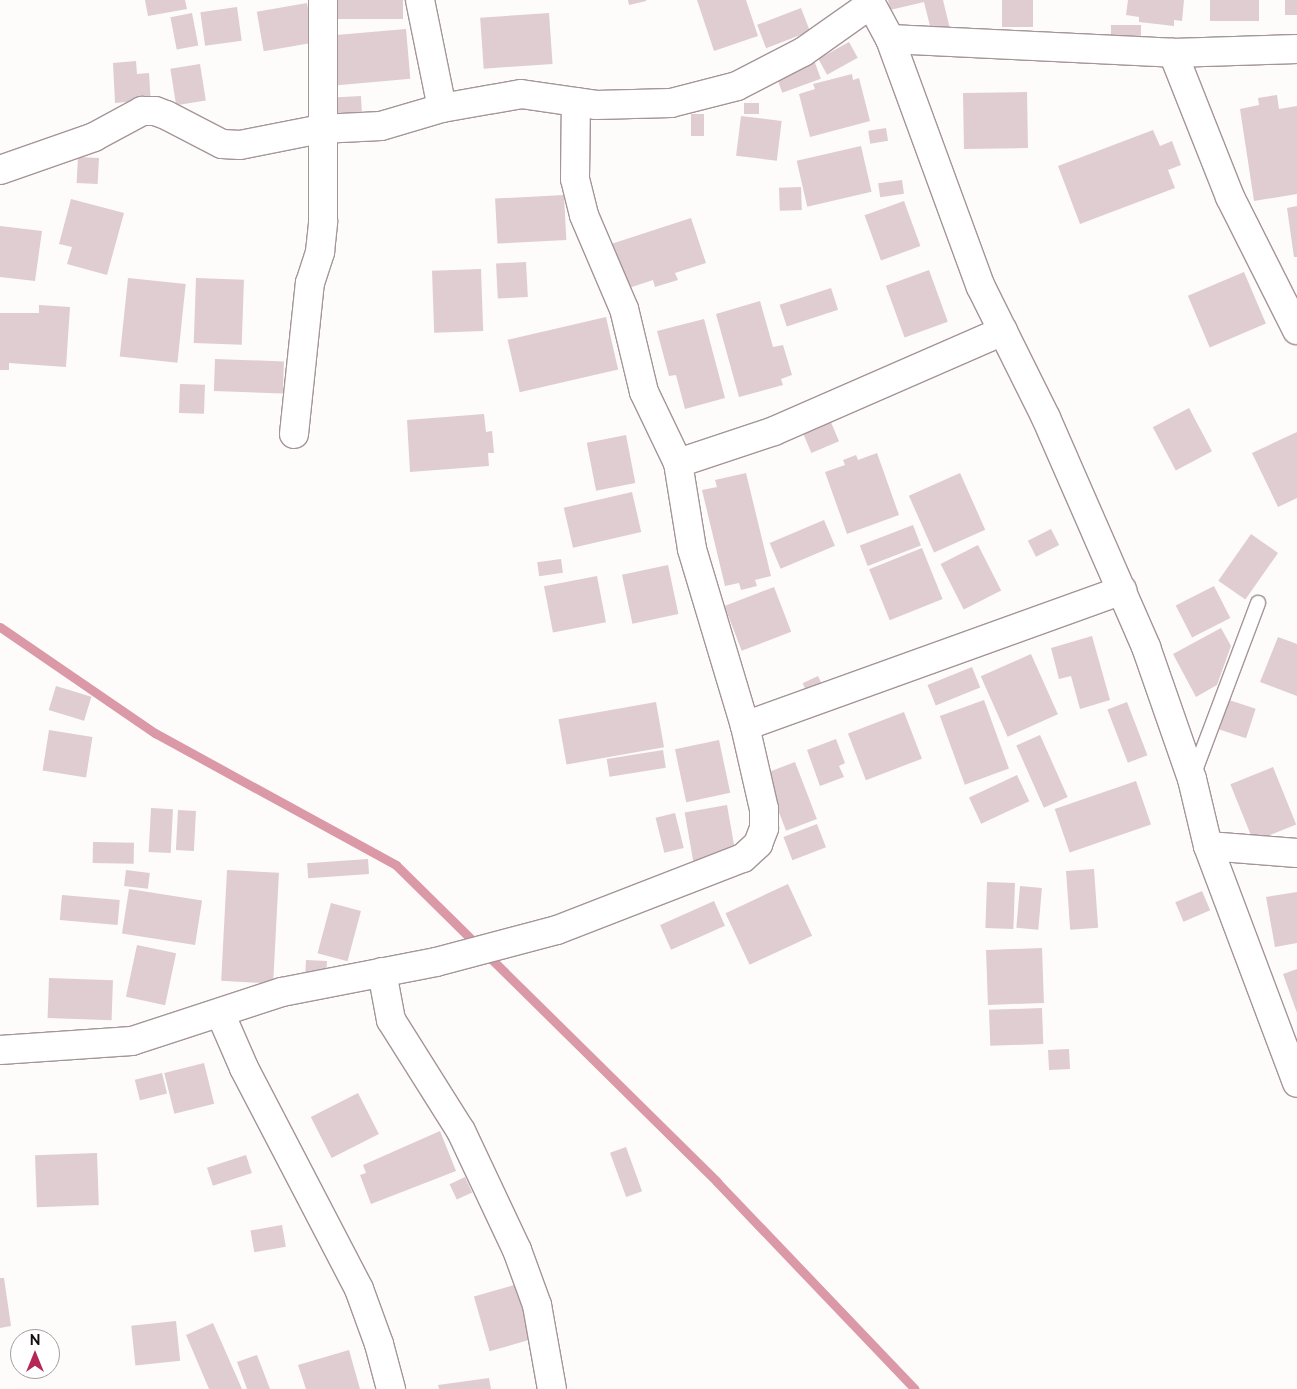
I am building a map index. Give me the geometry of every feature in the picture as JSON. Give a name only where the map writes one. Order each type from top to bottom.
[{"type":"street","points":[[294,434],[310,283],[320,252],[323,221],[321,129],[323,0]]},
{"type":"street","points":[[420,0],[442,108]]},
{"type":"street","points":[[0,170],[94,137],[142,112],[155,110],[222,144],[240,145],[321,129],[381,126],[442,108],[521,94],[596,105],[670,103],[737,86],[803,52],[870,2],[890,39],[981,287],[1046,418],[1146,648],[1192,779],[1208,846],[1297,1083]]},
{"type":"street","points":[[890,39],[1173,53],[1297,49]]},
{"type":"street","points":[[1173,53],[1230,197],[1297,330]]},
{"type":"street","points":[[0,1050],[132,1041],[221,1015],[282,992],[436,962],[557,930],[743,858],[758,844],[764,828],[764,809],[745,726],[692,548],[678,463],[644,392],[624,309],[584,215],[575,178],[576,102]]},
{"type":"street","points":[[678,463],[774,431],[1003,331]]},
{"type":"street","points":[[745,726],[964,649],[1122,590]]},
{"type":"street","points":[[1208,846],[1297,853]]},
{"type":"street","points":[[382,972],[391,1020],[461,1131],[516,1250],[537,1305],[552,1389]]},
{"type":"street","points":[[221,1015],[244,1068],[359,1289],[379,1344],[391,1389]]},
{"type":"lane","points":[[1192,779],[1258,603]]},
{"type":"building","points":[[145,0],[185,0],[187,9],[148,16]]},
{"type":"building","points":[[333,0],[403,0],[403,19],[333,19]]},
{"type":"building","points":[[628,0],[646,0],[646,1],[629,5]]},
{"type":"building","points":[[697,0],[746,0],[758,36],[714,51]]},
{"type":"building","points":[[888,0],[943,0],[950,29],[932,34],[924,2],[890,10]]},
{"type":"building","points":[[1002,0],[1033,0],[1033,27],[1002,27]]},
{"type":"building","points":[[1128,0],[1184,0],[1182,21],[1174,20],[1174,26],[1139,22],[1139,17],[1126,15]]},
{"type":"building","points":[[1210,0],[1259,0],[1259,21],[1210,21]]},
{"type":"building","points":[[1285,0],[1297,0],[1297,15],[1285,15]]},
{"type":"building","points":[[307,3],[314,42],[264,51],[257,12]]},
{"type":"building","points":[[237,7],[242,41],[205,46],[200,12]]},
{"type":"building","points":[[801,8],[810,31],[766,48],[757,25]]},
{"type":"building","points":[[192,13],[198,45],[177,50],[170,17]]},
{"type":"building","points":[[549,13],[553,64],[484,69],[480,18]]},
{"type":"building","points":[[1111,25],[1141,25],[1141,45],[1111,45]]},
{"type":"building","points":[[406,29],[410,79],[338,85],[333,35]]},
{"type":"building","points":[[849,42],[858,58],[827,75],[818,59]]},
{"type":"building","points":[[814,60],[821,79],[782,93],[775,74]]},
{"type":"building","points":[[136,61],[137,74],[149,73],[151,105],[136,101],[115,103],[113,63]]},
{"type":"building","points":[[200,64],[206,101],[176,105],[170,69]]},
{"type":"building","points":[[852,74],[853,80],[859,78],[870,121],[810,137],[799,94],[815,89],[813,84]]},
{"type":"building","points":[[1027,92],[1028,148],[964,149],[963,93]]},
{"type":"building","points":[[1277,95],[1279,109],[1297,106],[1297,194],[1254,201],[1240,109],[1259,105],[1258,98]]},
{"type":"building","points":[[361,96],[362,115],[329,117],[328,98]]},
{"type":"building","points":[[744,103],[759,103],[759,114],[744,114]]},
{"type":"building","points":[[691,114],[704,114],[704,136],[691,136]]},
{"type":"building","points":[[741,116],[782,121],[777,161],[736,156]]},
{"type":"building","points":[[886,128],[888,141],[870,144],[868,131]]},
{"type":"building","points":[[1153,130],[1160,146],[1172,141],[1181,165],[1168,170],[1175,188],[1080,224],[1058,166]]},
{"type":"building","points":[[861,146],[872,192],[807,207],[797,161]]},
{"type":"building","points":[[78,157],[99,158],[98,184],[77,183]]},
{"type":"building","points":[[902,180],[904,194],[880,197],[878,183]]},
{"type":"building","points":[[801,187],[802,210],[780,211],[779,188]]},
{"type":"building","points":[[564,195],[566,240],[497,244],[495,199]]},
{"type":"building","points":[[71,199],[124,213],[107,275],[67,264],[72,247],[59,244]]},
{"type":"building","points":[[904,201],[920,246],[881,260],[865,215]]},
{"type":"building","points":[[1297,206],[1297,257],[1294,257],[1287,208]]},
{"type":"building","points":[[691,218],[706,263],[675,273],[678,280],[655,287],[653,280],[623,290],[608,245]]},
{"type":"building","points":[[0,226],[42,231],[35,281],[0,277]]},
{"type":"building","points":[[526,262],[528,297],[498,299],[496,264]]},
{"type":"building","points":[[481,269],[483,331],[434,333],[432,271]]},
{"type":"building","points":[[929,270],[948,322],[905,337],[886,286]]},
{"type":"building","points":[[1244,272],[1266,324],[1210,347],[1188,296]]},
{"type":"building","points":[[128,278],[186,284],[177,363],[120,357]]},
{"type":"building","points":[[196,278],[244,280],[242,345],[194,343]]},
{"type":"building","points":[[831,288],[838,310],[787,327],[780,305]]},
{"type":"building","points":[[760,301],[773,347],[783,345],[792,375],[781,379],[783,385],[739,397],[716,314]]},
{"type":"building","points":[[39,305],[70,307],[66,367],[9,363],[9,370],[0,370],[0,313],[39,313]]},
{"type":"building","points":[[606,317],[618,370],[520,392],[508,340]]},
{"type":"building","points":[[704,319],[725,398],[685,409],[676,375],[669,376],[657,331]]},
{"type":"building","points":[[215,359],[284,361],[283,393],[214,391]]},
{"type":"building","points":[[180,384],[205,385],[204,414],[179,413]]},
{"type":"building","points":[[1189,408],[1212,451],[1176,471],[1153,427]]},
{"type":"building","points":[[484,414],[486,432],[492,431],[494,453],[488,453],[489,466],[410,472],[407,420]]},
{"type":"building","points":[[830,420],[839,441],[811,453],[802,432]]},
{"type":"building","points":[[1297,432],[1297,498],[1278,507],[1252,453]]},
{"type":"building","points":[[626,435],[635,483],[596,491],[587,443]]},
{"type":"building","points":[[877,453],[899,515],[847,534],[825,472],[845,465],[843,460],[856,455],[858,460]]},
{"type":"building","points":[[746,473],[771,576],[755,580],[757,586],[741,590],[739,583],[725,586],[702,490],[717,487],[715,480]]},
{"type":"building","points":[[960,473],[985,530],[934,552],[909,496]]},
{"type":"building","points":[[632,492],[641,532],[573,548],[564,508]]},
{"type":"building","points":[[824,520],[835,546],[781,569],[770,543]]},
{"type":"building","points":[[913,525],[921,546],[868,566],[860,545]]},
{"type":"building","points":[[1051,529],[1059,545],[1036,557],[1028,541]]},
{"type":"building","points":[[1251,534],[1278,553],[1245,600],[1218,581]]},
{"type":"building","points":[[978,545],[1001,590],[964,610],[941,564]]},
{"type":"building","points":[[922,548],[943,599],[890,620],[869,569]]},
{"type":"building","points":[[561,559],[563,573],[539,576],[537,562]]},
{"type":"building","points":[[668,565],[678,614],[632,624],[622,575]]},
{"type":"building","points":[[597,576],[606,622],[553,632],[544,586]]},
{"type":"building","points":[[1214,586],[1230,618],[1192,638],[1176,606]]},
{"type":"building","points":[[774,587],[791,632],[742,651],[725,606]]},
{"type":"building","points":[[1221,628],[1231,646],[1217,685],[1196,697],[1173,654]]},
{"type":"building","points":[[1092,636],[1110,700],[1080,709],[1071,676],[1059,679],[1051,648]]},
{"type":"building","points":[[1278,637],[1297,644],[1297,696],[1260,682]]},
{"type":"building","points":[[1031,654],[1058,714],[1008,737],[981,676]]},
{"type":"building","points":[[972,667],[980,687],[936,705],[927,685]]},
{"type":"building","points":[[818,676],[825,691],[810,699],[803,683]]},
{"type":"building","points":[[56,686],[91,697],[84,721],[49,710]]},
{"type":"building","points":[[984,700],[1009,769],[965,785],[940,716]]},
{"type":"building","points":[[1229,700],[1256,709],[1246,738],[1219,729]]},
{"type":"building","points":[[656,702],[664,747],[566,764],[559,719]]},
{"type":"building","points":[[1127,702],[1147,755],[1128,763],[1107,710]]},
{"type":"building","points":[[904,712],[922,759],[866,780],[848,734]]},
{"type":"building","points":[[49,730],[92,737],[86,777],[43,770]]},
{"type":"building","points":[[1040,735],[1068,797],[1044,808],[1016,746]]},
{"type":"building","points":[[836,739],[845,763],[839,766],[844,777],[820,786],[807,750]]},
{"type":"building","points":[[719,740],[730,793],[686,802],[675,749]]},
{"type":"building","points":[[663,750],[666,768],[610,777],[607,759]]},
{"type":"building","points":[[795,762],[817,819],[786,831],[764,774]]},
{"type":"building","points":[[1273,767],[1296,824],[1254,842],[1230,784]]},
{"type":"building","points":[[1017,775],[1029,801],[981,824],[969,797]]},
{"type":"building","points":[[1136,781],[1151,824],[1070,852],[1055,809]]},
{"type":"building","points":[[727,805],[736,856],[694,864],[685,812]]},
{"type":"building","points":[[151,808],[173,809],[171,853],[149,852]]},
{"type":"building","points":[[178,810],[196,811],[194,851],[176,850]]},
{"type":"building","points":[[675,813],[684,848],[664,853],[656,818]]},
{"type":"building","points":[[817,824],[826,847],[792,860],[783,837]]},
{"type":"building","points":[[93,842],[134,843],[134,864],[93,863]]},
{"type":"building","points":[[368,859],[369,874],[308,878],[307,863]]},
{"type":"building","points":[[1094,869],[1098,928],[1070,930],[1066,871]]},
{"type":"building","points":[[126,870],[150,873],[148,889],[124,886]]},
{"type":"building","points":[[227,870],[279,873],[273,984],[221,981]]},
{"type":"building","points":[[987,882],[1015,883],[1013,929],[985,928]]},
{"type":"building","points":[[788,884],[812,936],[750,965],[725,913]]},
{"type":"building","points":[[1020,886],[1042,888],[1038,930],[1016,928]]},
{"type":"building","points":[[129,889],[202,901],[195,945],[122,933]]},
{"type":"building","points":[[1202,891],[1210,910],[1184,922],[1175,902]]},
{"type":"building","points":[[1297,892],[1297,943],[1275,947],[1266,897]]},
{"type":"building","points":[[62,895],[120,900],[118,925],[60,920]]},
{"type":"building","points":[[714,901],[725,926],[671,950],[660,925]]},
{"type":"building","points":[[331,903],[361,911],[347,961],[318,953]]},
{"type":"building","points":[[137,945],[176,953],[165,1005],[126,997]]},
{"type":"building","points":[[1042,948],[1044,1003],[988,1005],[986,950]]},
{"type":"building","points":[[306,960],[327,961],[326,976],[305,975]]},
{"type":"building","points":[[1297,969],[1297,1013],[1283,974]]},
{"type":"building","points":[[49,978],[113,980],[112,1020],[48,1018]]},
{"type":"building","points":[[1042,1008],[1043,1044],[990,1046],[989,1010]]},
{"type":"building","points":[[1069,1049],[1070,1069],[1049,1070],[1048,1050]]},
{"type":"building","points":[[204,1063],[214,1104],[174,1114],[164,1073]]},
{"type":"building","points":[[162,1073],[167,1093],[140,1100],[135,1080]]},
{"type":"building","points":[[358,1093],[379,1134],[332,1158],[311,1117]]},
{"type":"building","points":[[440,1131],[456,1171],[371,1204],[360,1175],[366,1173],[363,1165]]},
{"type":"building","points":[[626,1147],[642,1191],[626,1197],[610,1153]]},
{"type":"building","points":[[97,1153],[99,1205],[37,1207],[35,1155]]},
{"type":"building","points":[[246,1155],[252,1173],[213,1186],[207,1168]]},
{"type":"building","points":[[465,1177],[472,1192],[457,1200],[450,1184]]},
{"type":"building","points":[[282,1225],[286,1247],[254,1252],[250,1231]]},
{"type":"building","points":[[0,1278],[4,1278],[11,1326],[0,1328]]},
{"type":"building","points":[[521,1283],[537,1338],[490,1351],[474,1297]]},
{"type":"building","points":[[176,1321],[180,1361],[135,1365],[131,1326]]},
{"type":"building","points":[[213,1323],[242,1389],[209,1389],[186,1335]]},
{"type":"building","points":[[349,1350],[360,1389],[306,1389],[298,1365]]},
{"type":"building","points":[[257,1355],[270,1389],[247,1389],[237,1362]]},
{"type":"building","points":[[489,1378],[491,1389],[439,1389],[438,1385]]},
{"type":"waterway","points":[[0,627],[155,733],[396,865],[717,1182],[915,1389]]}]
